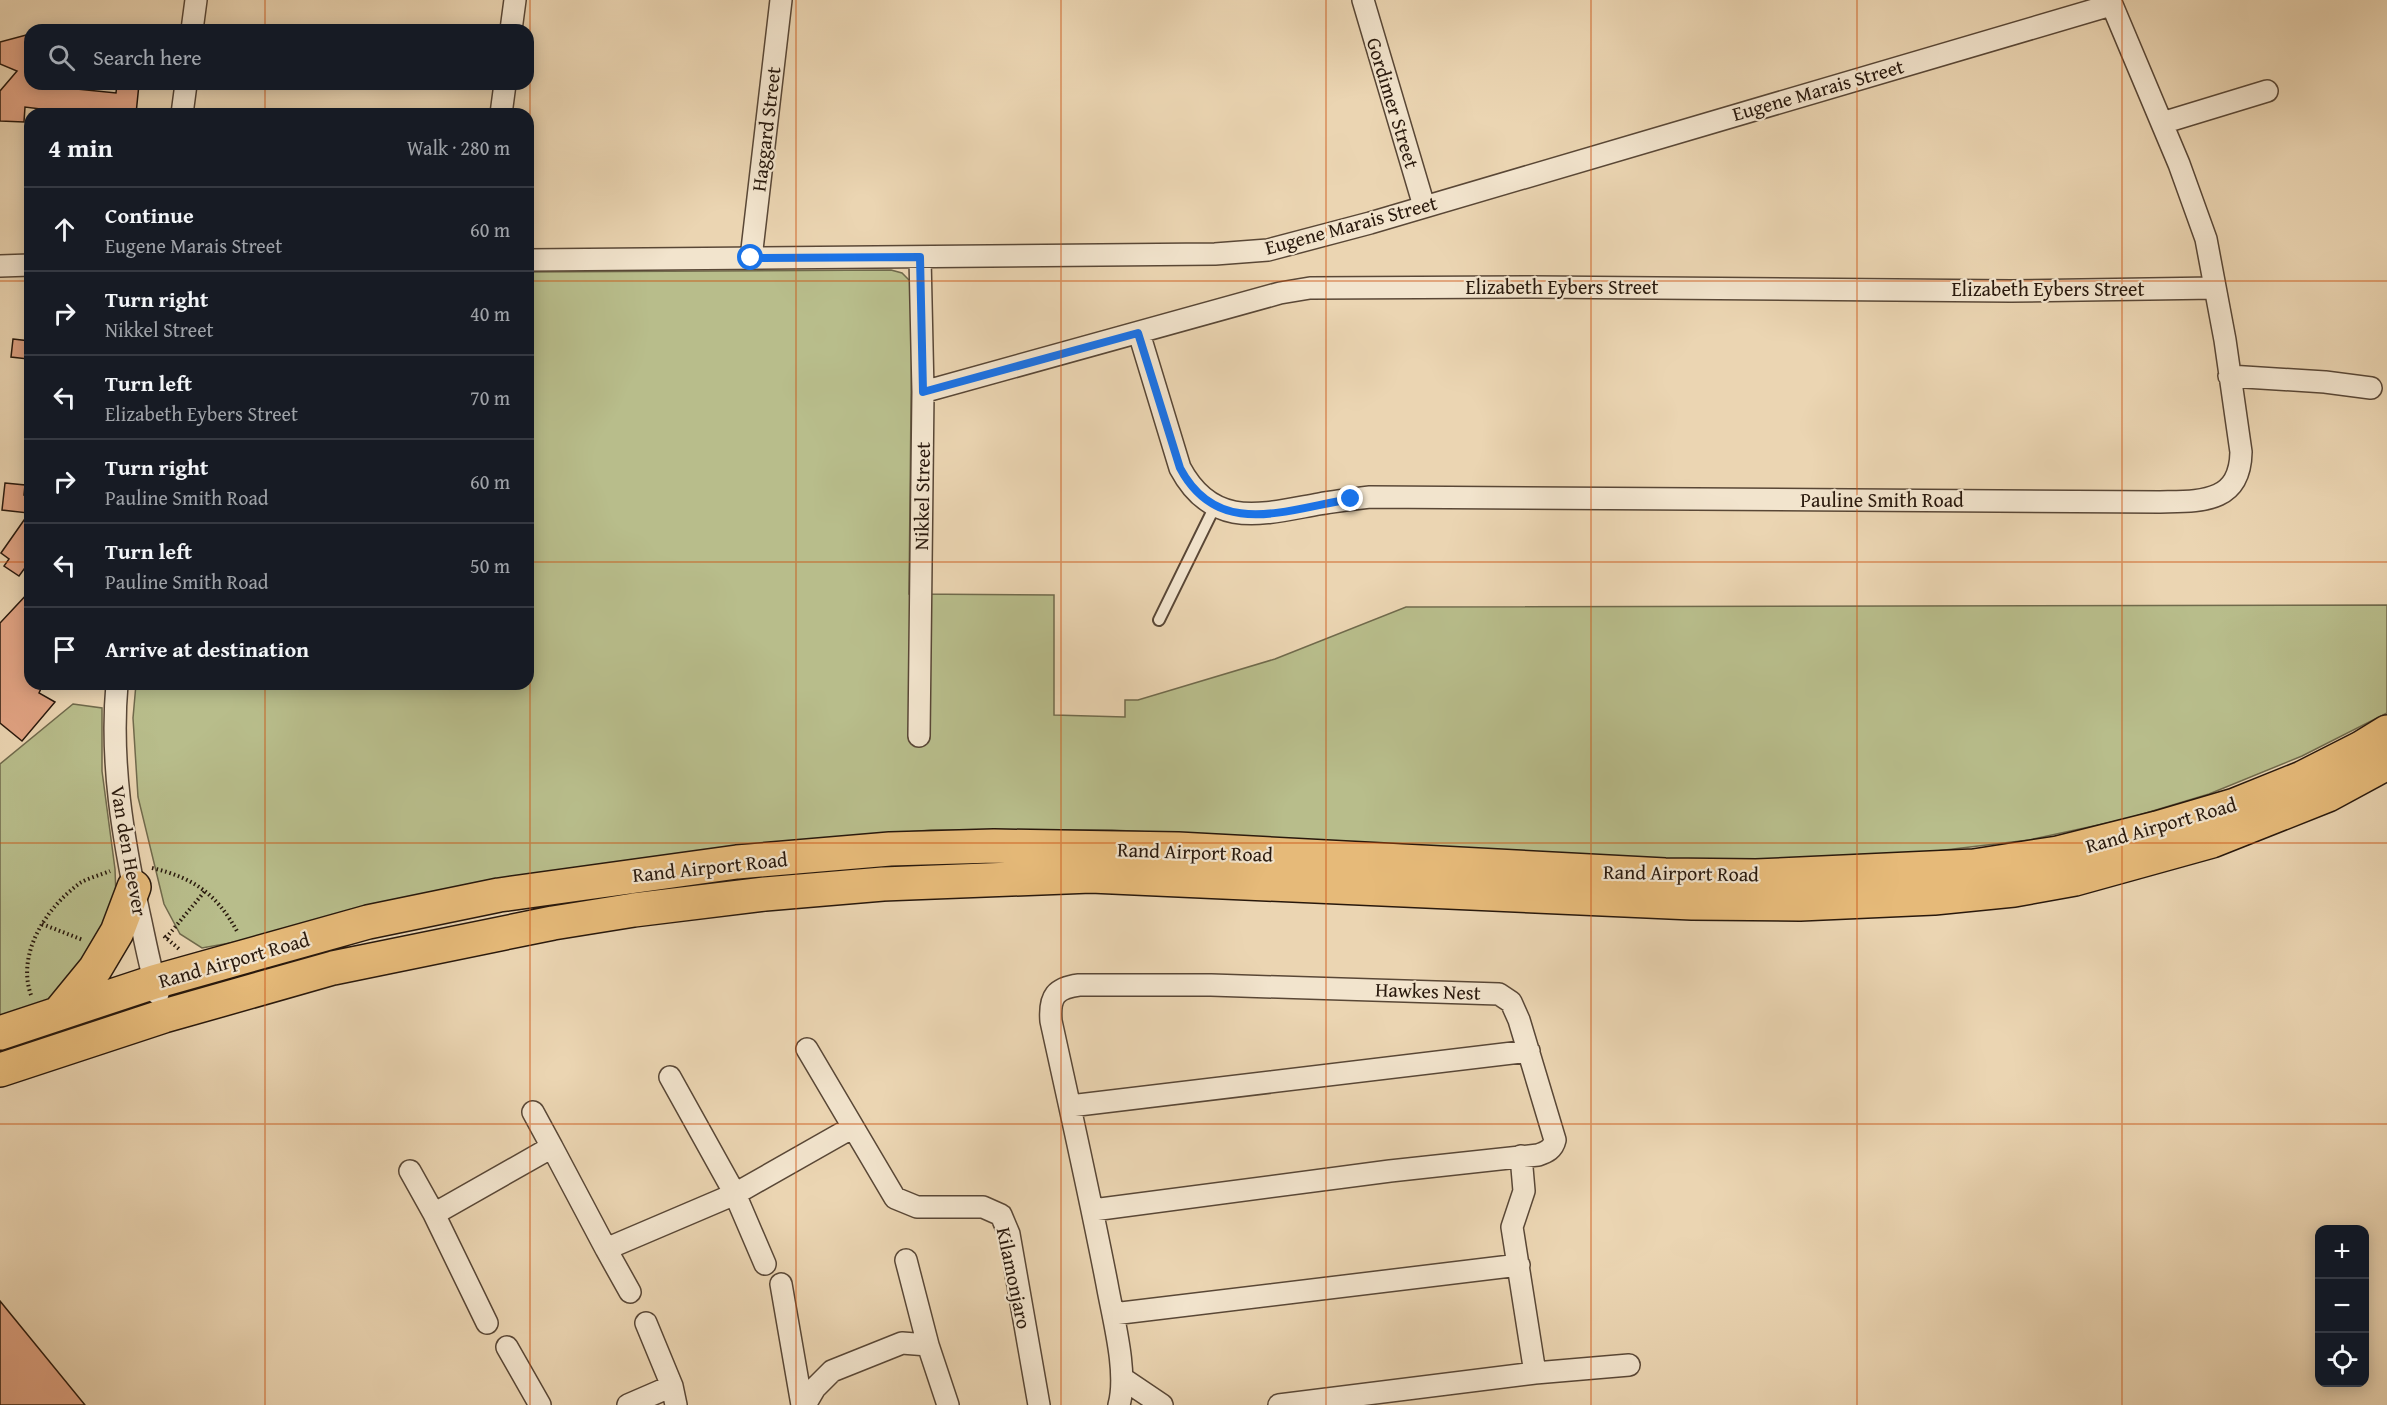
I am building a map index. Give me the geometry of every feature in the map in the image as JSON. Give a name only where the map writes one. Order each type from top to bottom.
[{"type":"main road","name":"Rand Airport Road","points":[[0,1033],[154,982],[368,922],[499,895],[737,862],[890,849],[994,846],[1178,849],[1665,875],[1756,876],[1974,866],[2058,853],[2235,805],[2302,778],[2387,732]]},
{"type":"main road","name":"Rand Airport Road","points":[[0,1070],[164,1016],[333,968],[553,923],[634,910],[765,894],[883,884],[1091,876],[1692,903],[1800,904],[1934,898],[2014,890],[2075,879],[2212,841],[2328,795],[2387,763]]},
{"type":"main road","points":[[49,1016],[95,969],[117,932],[131,875]]},
{"type":"street","points":[[193,24],[196,0]]},
{"type":"street","points":[[512,24],[514,0]]},
{"type":"street","name":"Haggard Street","points":[[751,258],[781,0]]},
{"type":"street","name":"Gordimer Street","points":[[1363,0],[1424,206]]},
{"type":"street","name":"Eugene Marais Street","points":[[534,260],[1250,252],[1296,243],[1424,206],[2110,2]]},
{"type":"street","name":"Pauline Smith Road","points":[[1138,333],[1180,468],[1188,483],[1198,494],[1215,506],[1238,514],[1258,515],[1370,497],[2160,502],[2217,497],[2225,492],[2239,471],[2241,452],[2212,264],[2199,218],[2162,123],[2110,2]]},
{"type":"street","points":[[183,108],[185,90]]},
{"type":"street","points":[[502,108],[504,90]]},
{"type":"street","points":[[2162,123],[2267,91]]},
{"type":"street","name":"Nikkel Street","points":[[919,736],[923,392],[920,257]]},
{"type":"street","points":[[0,266],[24,265]]},
{"type":"street","name":"Elizabeth Eybers Street","points":[[923,392],[1280,293],[1335,287],[2011,291],[2215,288]]},
{"type":"street","points":[[2229,376],[2325,382],[2371,388]]},
{"type":"street","name":"Van den Heever","points":[[117,690],[115,740],[117,788],[131,875],[154,982],[164,1016]]},
{"type":"street","name":"Hawkes Nest","points":[[1093,1210],[1538,1155],[1554,1146],[1555,1140],[1529,1051],[1511,1002],[1499,994],[1211,985],[1064,987],[1053,997],[1050,1008],[1113,1314],[1123,1391],[1119,1405]]},
{"type":"street","name":"Kilamonjaro","points":[[807,1050],[895,1198],[917,1207],[983,1207],[1001,1215],[1009,1234],[1039,1405]]},
{"type":"street","points":[[1070,1106],[1529,1051]]},
{"type":"street","points":[[670,1077],[735,1194],[765,1264]]},
{"type":"street","points":[[533,1112],[630,1292]]},
{"type":"street","points":[[606,1249],[735,1194],[853,1127]]},
{"type":"street","points":[[434,1214],[552,1147]]},
{"type":"street","points":[[1521,1156],[1524,1191],[1512,1227],[1535,1373]]},
{"type":"street","points":[[410,1171],[434,1214],[487,1323]]},
{"type":"street","points":[[906,1260],[928,1345],[948,1405]]},
{"type":"street","points":[[1113,1314],[1519,1265]]},
{"type":"street","points":[[781,1284],[804,1405]]},
{"type":"street","points":[[628,1405],[674,1396],[645,1323]]},
{"type":"street","points":[[804,1405],[814,1388],[832,1371],[902,1343],[928,1345]]},
{"type":"street","points":[[507,1347],[540,1405]]},
{"type":"street","points":[[1279,1405],[1535,1373],[1629,1365]]},
{"type":"street","points":[[1122,1378],[1161,1405]]},
{"type":"lane","points":[[1159,620],[1215,506]]},
{"type":"path","points":[[49,1016],[29,990],[28,961],[35,935],[49,912],[81,883],[131,875],[173,873],[192,881],[215,899],[249,954]]},
{"type":"path","points":[[166,938],[205,891]]},
{"type":"path","points":[[42,924],[106,950]]},
{"type":"path","points":[[161,932],[183,952]]},
{"type":"green space","points":[[891,270],[902,273],[910,281],[912,308],[909,594],[1054,595],[1054,715],[1125,717],[1125,700],[1138,700],[1275,659],[1406,607],[2387,605],[2387,713],[2302,756],[2209,794],[2126,819],[2029,840],[1911,854],[1791,862],[1637,858],[1112,830],[931,830],[786,842],[202,948],[180,934],[164,904],[138,797],[133,718],[135,690],[534,690],[534,272]]},
{"type":"green space","points":[[73,704],[102,708],[102,771],[115,869],[116,897],[108,927],[50,1001],[0,1021],[0,764]]},
{"type":"building","points":[[24,36],[24,90],[86,90],[116,93],[116,90],[138,90],[137,108],[25,107],[24,122],[0,121],[0,91],[17,71],[0,64],[0,42]]},
{"type":"building","points":[[13,339],[24,340],[24,359],[11,357]]},
{"type":"building","points":[[5,483],[24,485],[24,512],[2,510]]},
{"type":"building","points":[[24,520],[24,569],[19,576],[4,566],[9,559],[1,553]]},
{"type":"building","points":[[24,597],[24,690],[40,690],[39,693],[55,702],[22,741],[0,723],[0,623]]},
{"type":"building","points":[[0,1301],[85,1405],[0,1405]]},
{"type":"route","points":[[751,258],[920,257],[923,392],[1138,333],[1180,468],[1188,483],[1198,494],[1221,509],[1238,514],[1258,515],[1351,499]]}]
